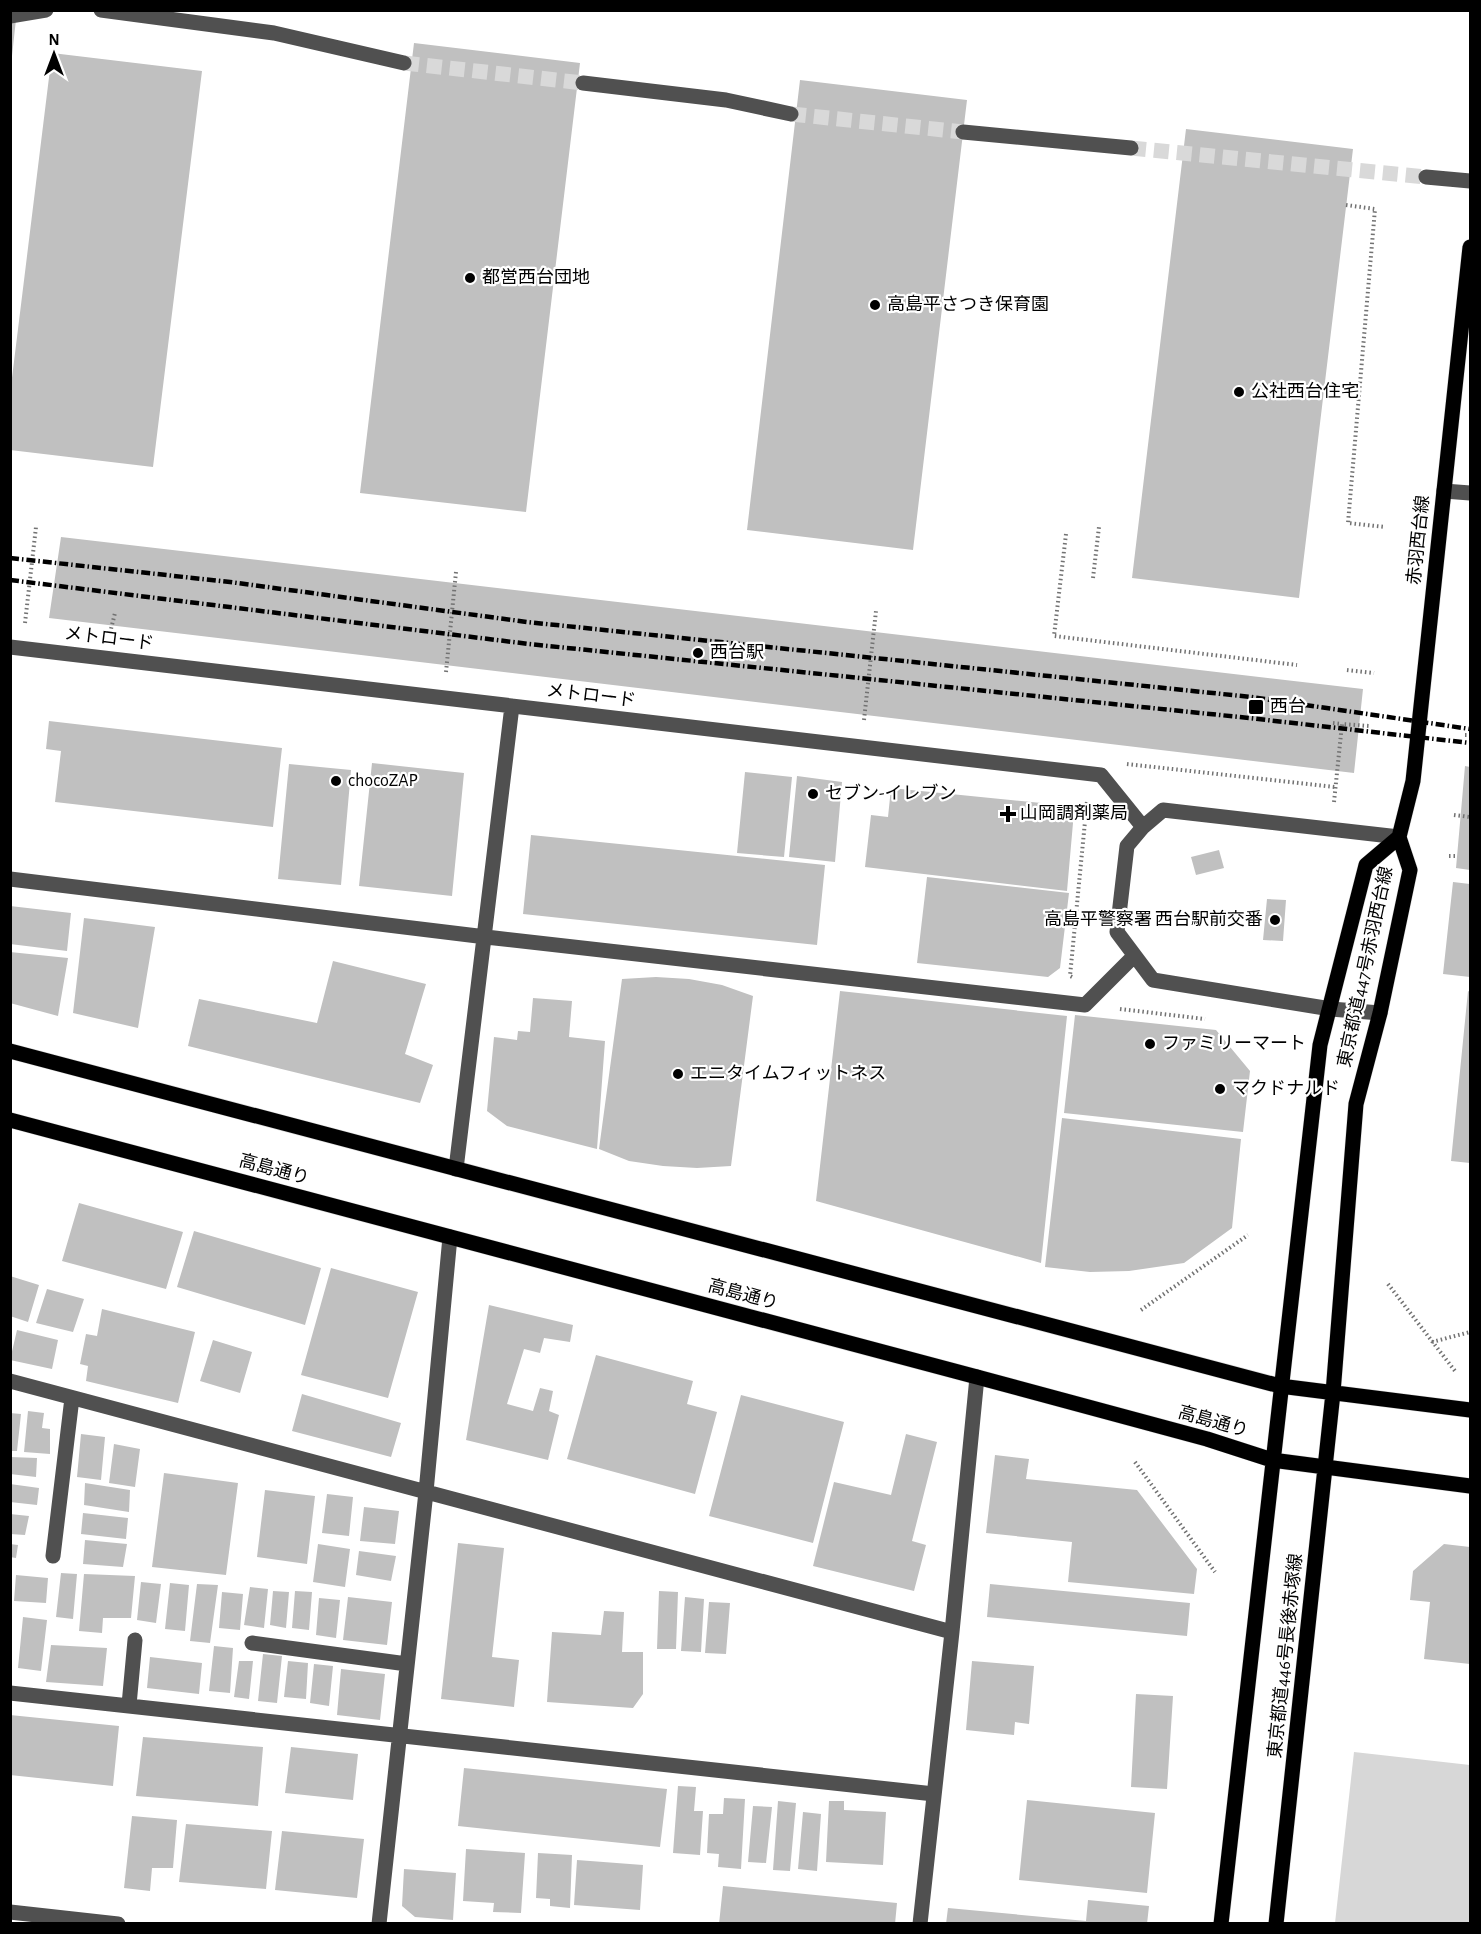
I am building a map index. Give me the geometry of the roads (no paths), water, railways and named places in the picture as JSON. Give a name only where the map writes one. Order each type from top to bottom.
[{"type":"main road","name":"赤羽西台線","points":[[1399,837],[1413,781],[1470,247]]},
{"type":"main road","name":"東京都道447号赤羽西台線","points":[[1272,1460],[1320,1045],[1366,864],[1399,837],[1410,870],[1380,1012],[1356,1104],[1333,1393]]},
{"type":"main road","points":[[10,1051],[1280,1386],[1470,1410]]},
{"type":"main road","name":"高島通り","points":[[10,1120],[977,1377],[1207,1439],[1272,1460],[1470,1486]]},
{"type":"main road","name":"東京都道446号長後赤塚線","points":[[1276,1923],[1333,1393]]},
{"type":"main road","name":"東京都道446号長後赤塚線","points":[[1221,1923],[1272,1460]]},
{"type":"street","points":[[10,16],[46,10]]},
{"type":"street","points":[[101,10],[138,13],[274,33],[404,63]]},
{"type":"street","points":[[582,83],[726,100],[791,114]]},
{"type":"street","points":[[963,132],[1131,148]]},
{"type":"street","points":[[1426,177],[1470,182]]},
{"type":"street","points":[[1444,491],[1470,494]]},
{"type":"street","name":"メトロード","points":[[10,647],[1101,775],[1143,827]]},
{"type":"street","points":[[456,1169],[486,937],[512,706]]},
{"type":"street","points":[[1380,1012],[1331,1009],[1153,980],[1133,957],[1117,932],[1127,846],[1143,827],[1163,810],[1399,837]]},
{"type":"street","points":[[10,879],[486,937],[1085,1005],[1133,957]]},
{"type":"street","points":[[379,1923],[426,1492],[450,1237]]},
{"type":"street","points":[[920,1923],[977,1377]]},
{"type":"street","points":[[10,1381],[952,1632]]},
{"type":"street","points":[[53,1556],[72,1398]]},
{"type":"street","points":[[129,1706],[135,1640]]},
{"type":"street","points":[[252,1643],[407,1664]]},
{"type":"street","points":[[10,1693],[934,1794]]},
{"type":"street","points":[[10,1912],[118,1923]]},
{"type":"tunnel","points":[[404,63],[583,83]]},
{"type":"tunnel","points":[[791,114],[963,132]]},
{"type":"tunnel","points":[[1131,148],[1426,177]]},
{"type":"railway","points":[[10,558],[230,582],[527,622],[1251,697],[1470,729]]},
{"type":"railway","points":[[10,580],[529,644],[1470,743]]},
{"type":"place","name":"都営西台団地","points":[[470,278]]},
{"type":"place","name":"高島平さつき保育園","points":[[875,305]]},
{"type":"place","name":"公社西台住宅","points":[[1239,392]]},
{"type":"place","name":"西台駅","points":[[698,653]]},
{"type":"place","name":"西台","points":[[1256,707]]},
{"type":"place","name":"chocoZAP","points":[[336,781]]},
{"type":"place","name":"セブン-イレブン","points":[[813,794]]},
{"type":"place","name":"山岡調剤薬局","points":[[1008,814]]},
{"type":"place","name":"高島平警察署 西台駅前交番","points":[[1275,920]]},
{"type":"place","name":"ファミリーマート","points":[[1150,1044]]},
{"type":"place","name":"エニタイムフィットネス","points":[[678,1074]]},
{"type":"place","name":"マクドナルド","points":[[1220,1089]]}]
